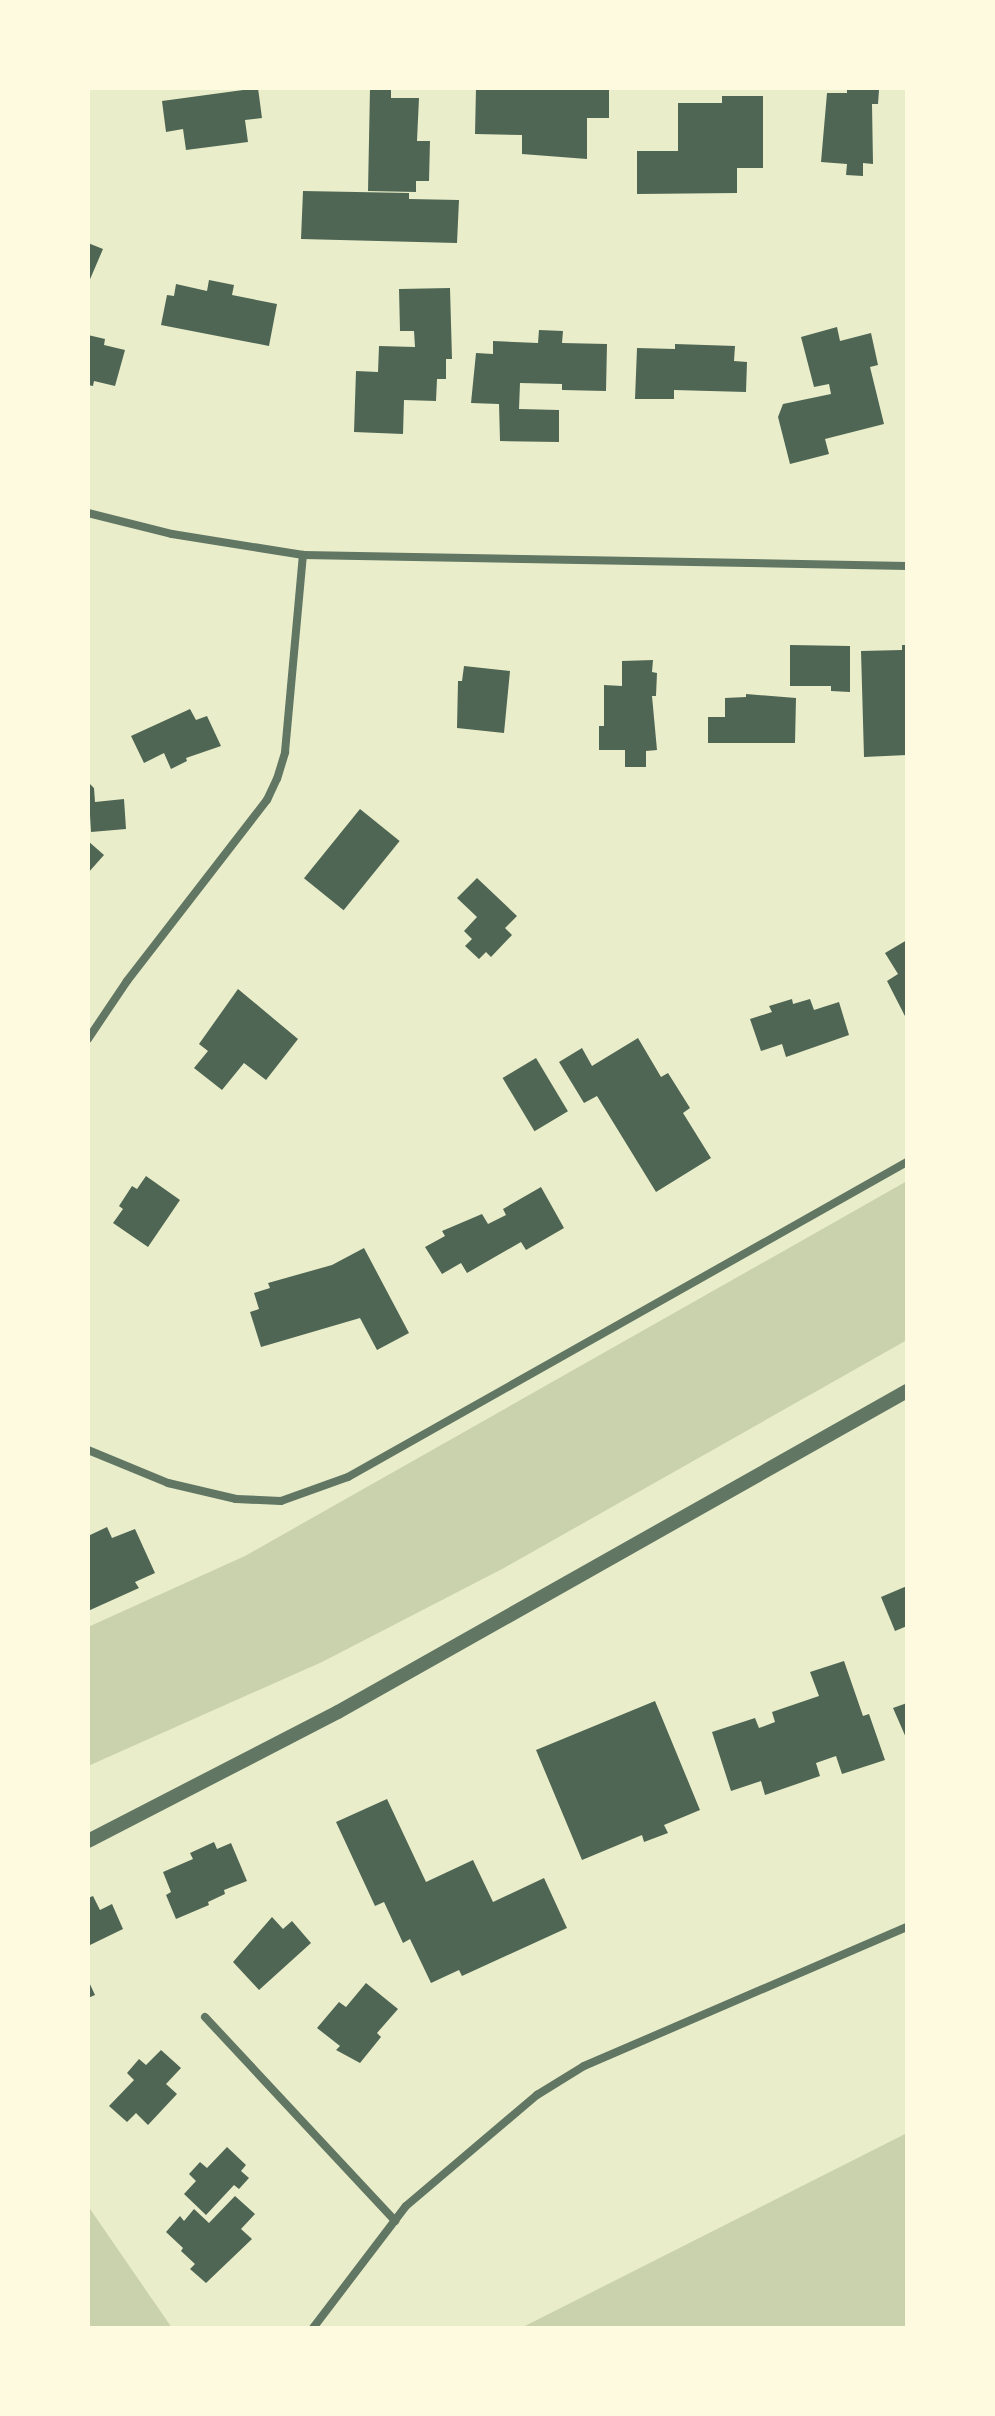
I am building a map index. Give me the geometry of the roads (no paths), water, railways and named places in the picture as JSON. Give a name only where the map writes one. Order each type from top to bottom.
[{"type":"street","points":[[88,513],[172,534],[303,555],[907,566]]},
{"type":"street","points":[[88,1039],[127,981],[267,800],[277,779],[285,752],[303,555]]},
{"type":"street","points":[[88,1450],[181,1486],[236,1499],[281,1501],[348,1477],[907,1162]]},
{"type":"street","points":[[88,1841],[338,1712],[907,1391]]},
{"type":"street","points":[[313,2328],[406,2206],[537,2095],[584,2066],[907,1927]]},
{"type":"street","points":[[205,2017],[395,2221]]}]
